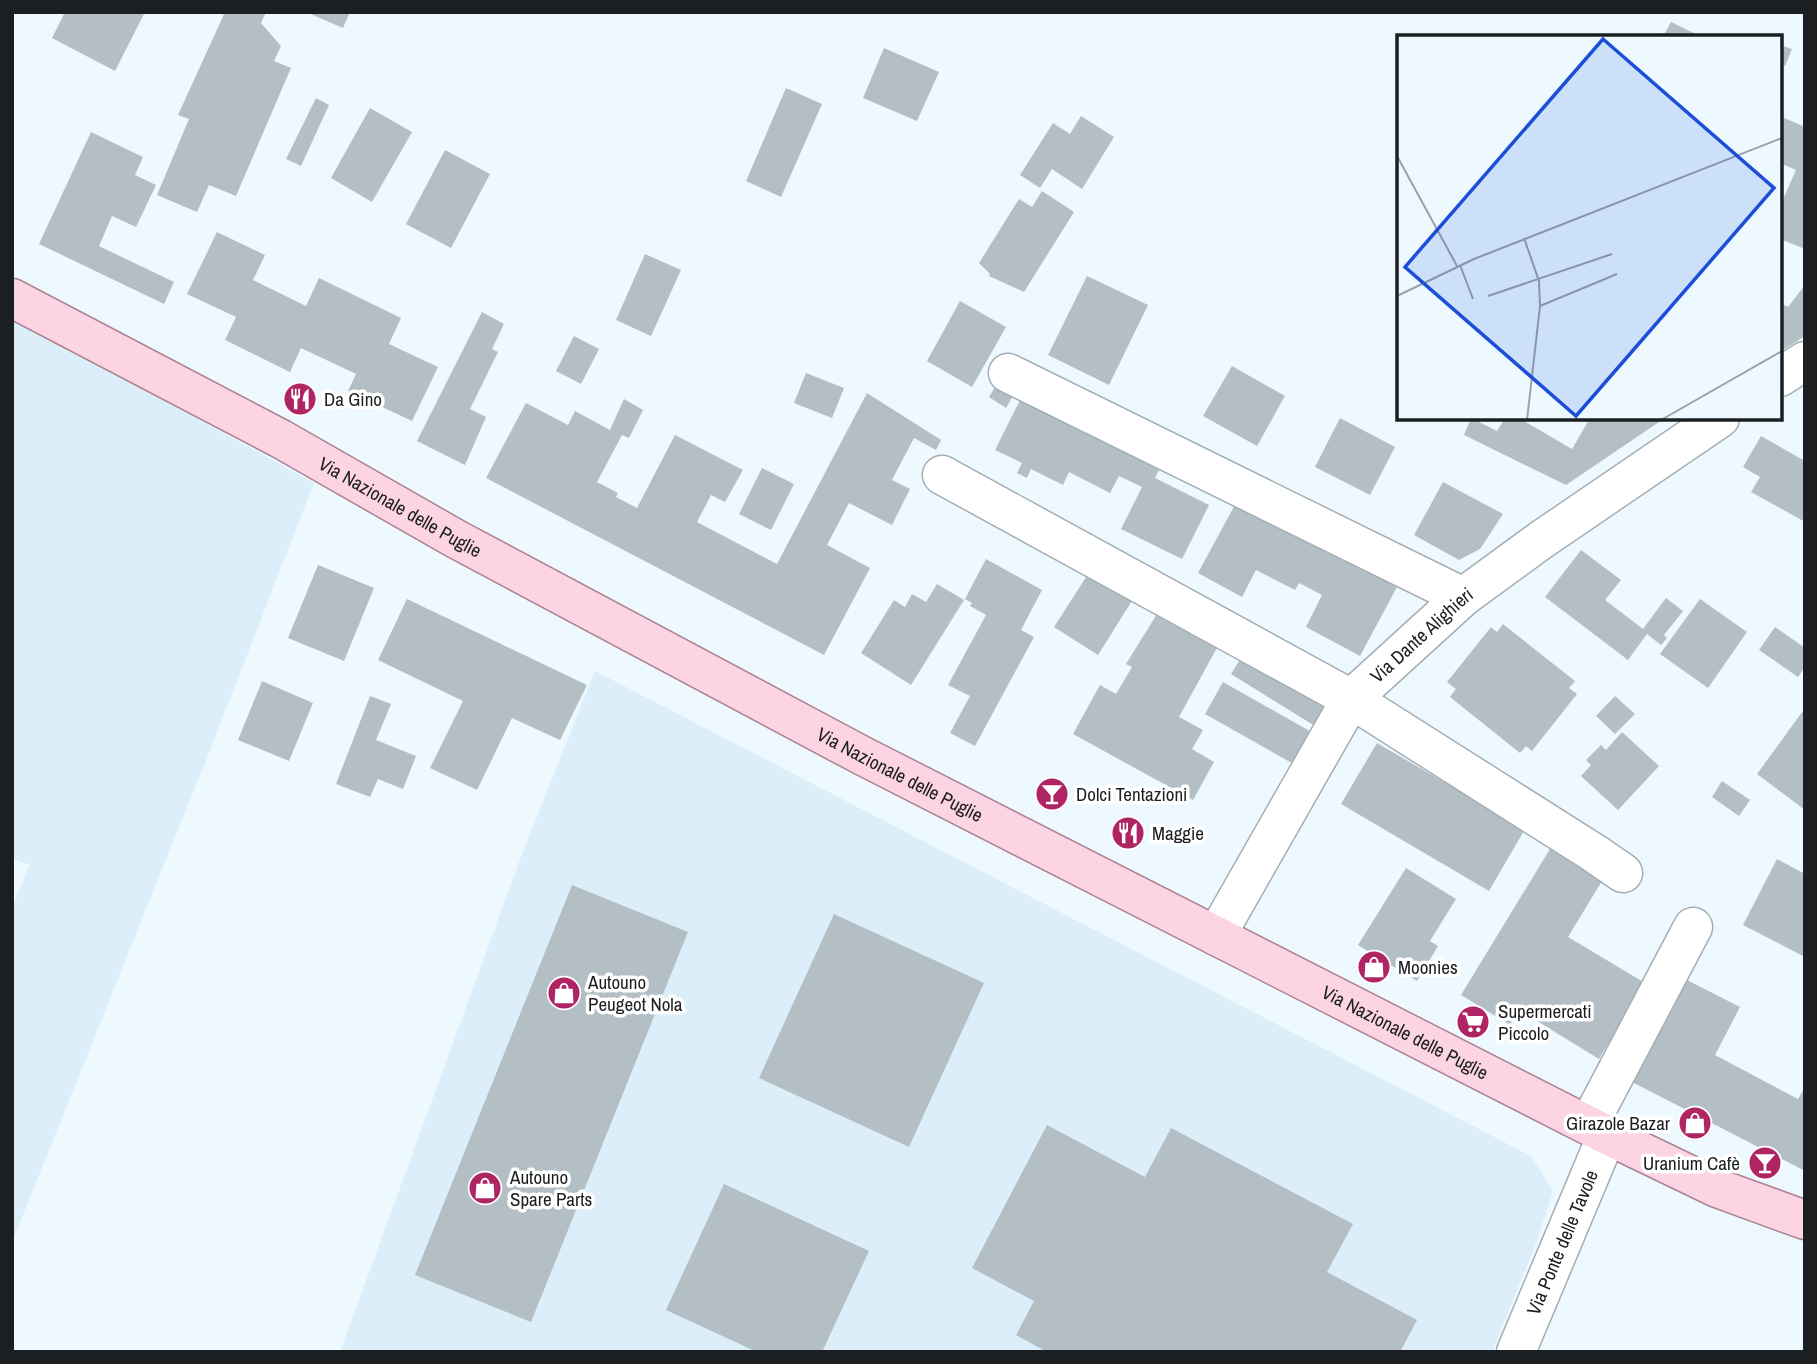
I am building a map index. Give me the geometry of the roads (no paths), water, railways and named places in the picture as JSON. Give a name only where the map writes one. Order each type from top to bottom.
[{"type":"main road","name":"Via Nazionale delle Puglie","points":[[12,298],[281,439],[456,539],[824,735],[1485,1074],[1717,1188],[1805,1220]]},
{"type":"street","points":[[1782,376],[1805,361]]},
{"type":"street","points":[[1008,373],[1463,597]]},
{"type":"street","name":"Via Dante Alighieri","points":[[1216,936],[1351,699],[1463,597],[1541,540],[1717,420]]},
{"type":"street","points":[[942,475],[1351,699],[1623,873]]},
{"type":"street","name":"Via Ponte delle Tavole","points":[[1516,1352],[1598,1129],[1693,927]]},
{"type":"place","name":"Da Gino","points":[[300,399]]},
{"type":"place","name":"Dolci Tentazioni","points":[[1052,794]]},
{"type":"place","name":"Maggie","points":[[1128,833]]},
{"type":"place","name":"Moonies","points":[[1374,967]]},
{"type":"place","name":"Autouno Peugeot Nola","points":[[564,993]]},
{"type":"place","name":"Supermercati Piccolo","points":[[1473,1022]]},
{"type":"place","name":"Girazole Bazar","points":[[1695,1123]]},
{"type":"place","name":"Uranium Cafè","points":[[1765,1163]]},
{"type":"place","name":"Autouno Spare Parts","points":[[485,1188]]}]
